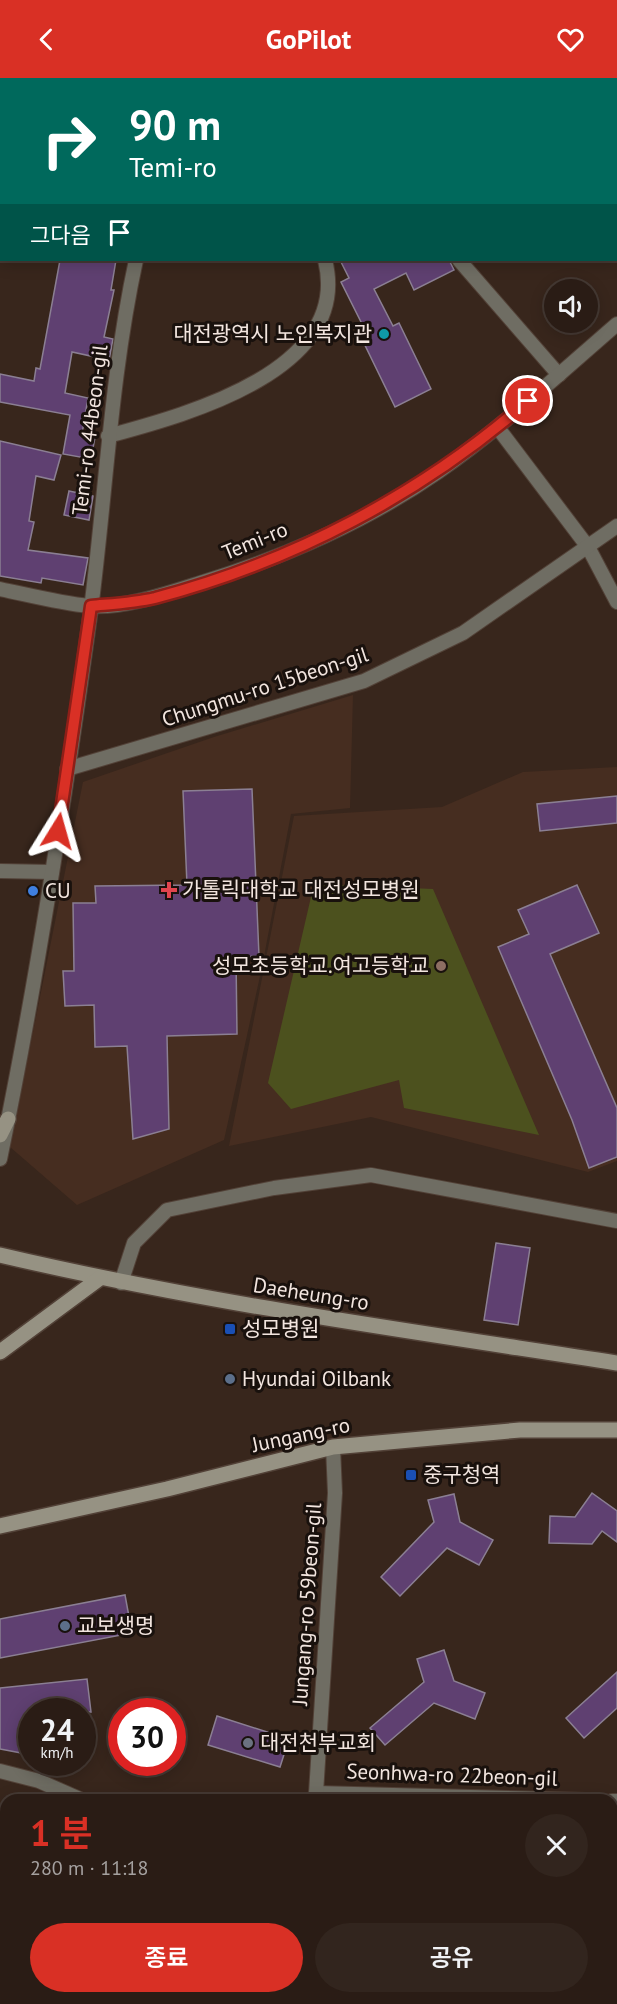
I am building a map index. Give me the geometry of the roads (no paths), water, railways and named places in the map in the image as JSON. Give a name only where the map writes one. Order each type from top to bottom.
[{"type":"main road","points":[[0,1136],[8,1119]]},
{"type":"main road","name":"Daeheung-ro","points":[[0,1255],[121,1283],[328,1319],[617,1363]]},
{"type":"main road","points":[[0,1352],[100,1278]]},
{"type":"main road","name":"Jungang-ro","points":[[0,1526],[167,1489],[333,1447],[520,1430],[617,1430]]},
{"type":"street","name":"Temi-ro 44beon-gil","points":[[0,1159],[52,872],[91,606],[108,436],[136,261]]},
{"type":"street","points":[[108,436],[171,419],[211,403],[272,373],[294,357],[321,317],[327,293],[325,261]]},
{"type":"street","points":[[460,261],[559,375]]},
{"type":"street","name":"Temi-ro","points":[[0,589],[91,606],[152,598],[237,572],[294,548],[362,517],[436,473],[498,428],[617,324]]},
{"type":"street","points":[[498,428],[588,547],[617,602]]},
{"type":"street","name":"Chungmu-ro 15beon-gil","points":[[67,769],[364,681],[463,633],[617,526]]},
{"type":"street","points":[[0,871],[52,872]]},
{"type":"street","points":[[121,1283],[134,1243],[167,1210],[274,1188],[371,1175],[617,1221]]},
{"type":"street","name":"Jungang-ro 59beon-gil","points":[[315,1794],[335,1493],[333,1447]]},
{"type":"street","points":[[0,1772],[39,1781],[68,1794]]},
{"type":"place","name":"대전광역시 노인복지관","points":[[384,334]]},
{"type":"place","name":"가톨릭대학교 대전성모병원","points":[[169,890]]},
{"type":"place","name":"CU","points":[[33,891]]},
{"type":"place","name":"성모초등학교.여고등학교","points":[[441,966]]},
{"type":"place","name":"성모병원","points":[[230,1329]]},
{"type":"place","name":"Hyundai Oilbank","points":[[230,1379]]},
{"type":"place","name":"중구청역","points":[[411,1475]]},
{"type":"place","name":"교보생명","points":[[65,1626]]},
{"type":"place","name":"대전천부교회","points":[[248,1743]]}]
